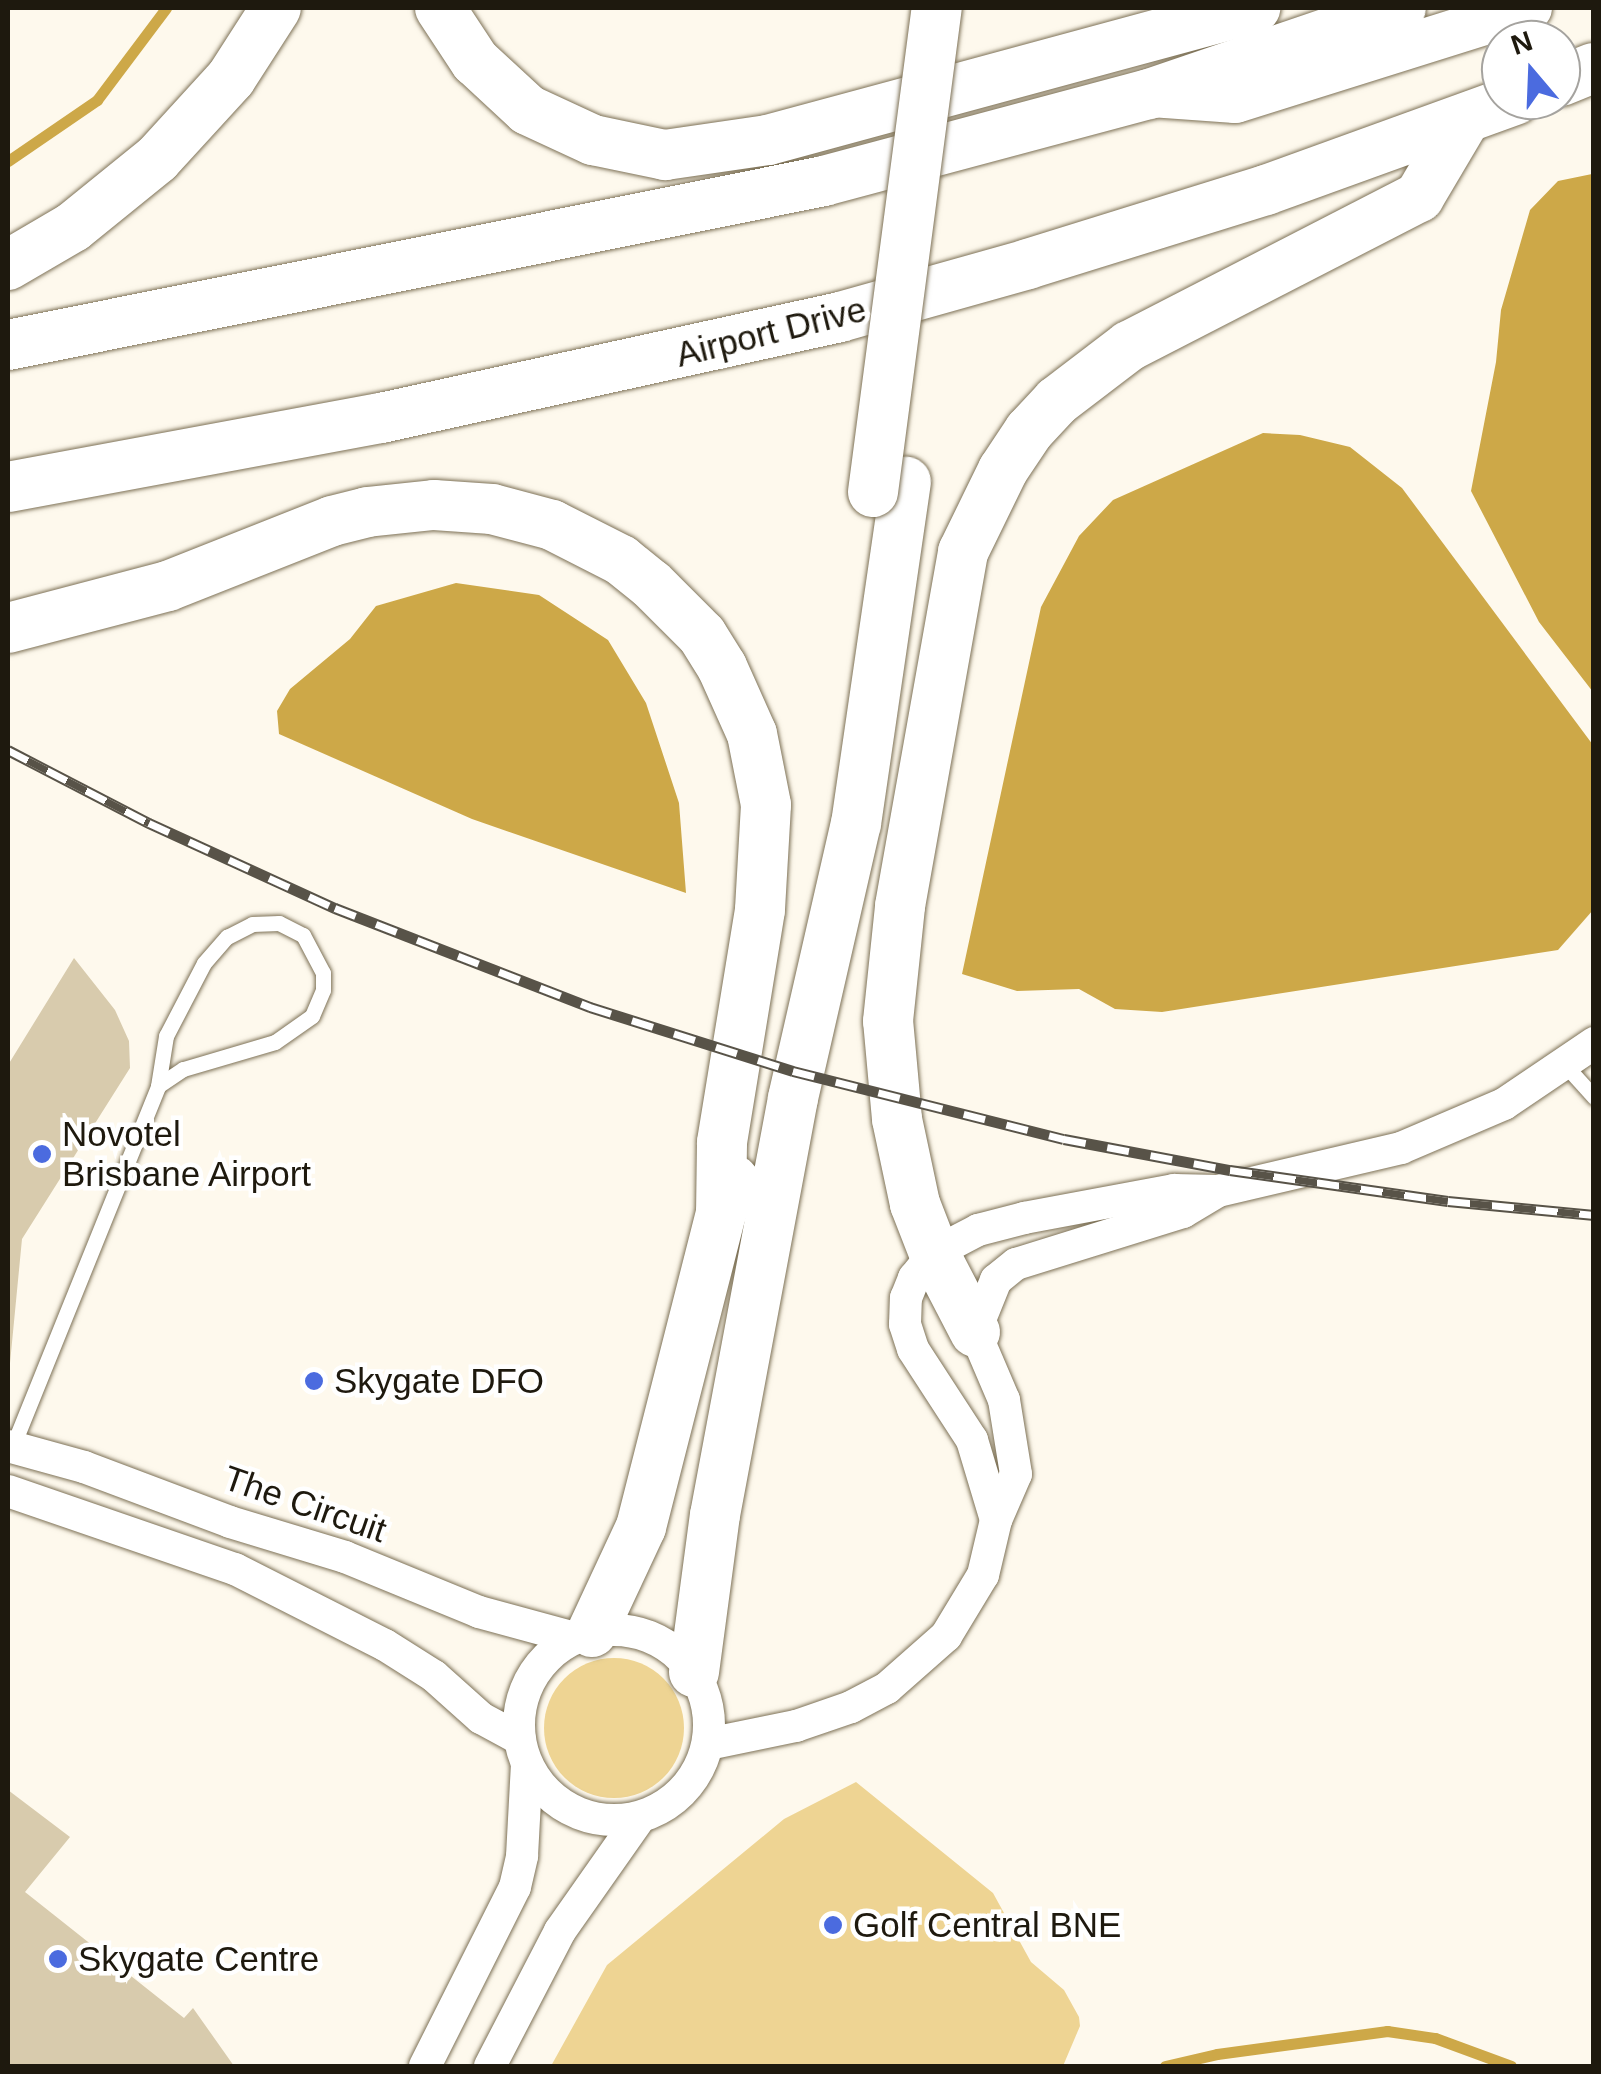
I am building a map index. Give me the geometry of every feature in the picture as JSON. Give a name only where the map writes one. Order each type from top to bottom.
[{"type":"main road","points":[[8,265],[73,227],[157,159],[231,78],[276,8]]},
{"type":"main road","points":[[440,8],[476,61],[528,110],[592,140],[665,155],[768,140],[1255,8]]},
{"type":"main road","points":[[694,1672],[715,1515],[793,1098],[856,824],[937,8]]},
{"type":"main road","points":[[584,1635],[632,1553],[649,1502],[721,1213],[749,1144],[808,895],[890,487],[969,8]]},
{"type":"main road","points":[[8,344],[754,197],[1149,94],[1402,8]]},
{"type":"main road","points":[[1149,94],[1235,100],[1529,8]]},
{"type":"main road","name":"Airport Drive","points":[[8,488],[380,418],[840,316],[1028,264],[1481,114]]},
{"type":"main road","points":[[975,1332],[934,1253],[905,1162],[888,1021],[900,906],[954,586],[980,512],[1029,431],[1092,372],[1171,323],[1419,197],[1464,121]]},
{"type":"main road","points":[[8,628],[168,586],[332,522],[416,506],[492,509],[552,524],[620,560],[651,584],[702,635],[722,666],[752,734],[766,804],[760,910],[722,1144],[721,1213]]},
{"type":"street","points":[[996,1520],[972,1440],[913,1350],[905,1324],[906,1298],[914,1278],[934,1253],[978,1230],[1024,1218],[1174,1190],[1218,1191],[1401,1148],[1470,1120],[1566,1066],[1594,1042]]},
{"type":"street","points":[[708,1744],[812,1722],[887,1688],[923,1660],[965,1610],[983,1575],[996,1520],[1016,1474],[1004,1400],[975,1332],[996,1280],[1016,1264],[1182,1212],[1218,1191]]},
{"type":"street","name":"The Circuit","points":[[9,1451],[84,1466],[240,1525],[344,1557],[480,1612],[584,1635]]},
{"type":"street","points":[[8,1491],[235,1569],[385,1645],[434,1676],[524,1752],[552,1796],[587,1816],[640,1817]]},
{"type":"street","points":[[425,2066],[515,1887],[522,1856],[524,1752],[520,1708],[530,1680],[549,1655],[584,1635],[621,1630],[649,1636],[675,1650],[694,1672],[710,1719],[708,1744],[700,1768],[684,1790],[640,1817],[560,1931],[490,2066]]},
{"type":"lane","points":[[9,1451],[158,1086],[166,1036],[214,948],[240,930],[266,922],[302,935],[323,973],[323,990],[312,1016],[275,1042],[183,1069],[158,1086]]},
{"type":"lane","points":[[1566,1066],[1594,1097]]},
{"type":"shaded area","points":[[1592,174],[1593,692],[1539,622],[1471,491],[1496,362],[1501,310],[1530,210],[1558,181]]},
{"type":"shaded area","points":[[1263,433],[1300,435],[1350,447],[1402,488],[1593,745],[1593,910],[1558,950],[1162,1012],[1115,1009],[1079,989],[1017,991],[962,974],[1041,607],[1079,536],[1113,500]]},
{"type":"shaded area","points":[[456,583],[539,595],[608,640],[646,703],[679,803],[686,893],[472,819],[279,734],[277,711],[290,689],[350,639],[376,606]]},
{"type":"shaded area","points":[[614,1658],[641,1663],[664,1678],[679,1701],[684,1728],[679,1755],[664,1778],[641,1793],[614,1798],[587,1793],[564,1778],[549,1755],[544,1728],[549,1701],[564,1678],[587,1663]]},
{"type":"shaded area","name":"Golf Central BNE","points":[[856,1782],[993,1893],[1031,1962],[1064,1990],[1080,2026],[1063,2066],[551,2066],[607,1965],[784,1819]]},
{"type":"building","name":"Novotel Brisbane Airport","points":[[74,958],[115,1010],[129,1041],[130,1068],[22,1239],[8,1384],[8,1065]]},
{"type":"building","name":"Skygate Centre","points":[[8,1790],[70,1837],[25,1892],[184,2018],[193,2008],[234,2066],[8,2066]]},
{"type":"waterway","points":[[8,161],[97,100],[166,8]]},
{"type":"waterway","points":[[1165,2066],[1217,2054],[1387,2031],[1435,2038],[1511,2066]]},
{"type":"railway","points":[[8,750],[149,823],[335,908],[590,1007],[793,1071],[1064,1139],[1230,1170],[1448,1201],[1594,1215]]},
{"type":"place","name":"Novotel Brisbane Airport","points":[[42,1154]]},
{"type":"place","name":"Skygate DFO","points":[[314,1381]]},
{"type":"place","name":"Golf Central BNE","points":[[833,1925]]},
{"type":"place","name":"Skygate Centre","points":[[58,1959]]}]
